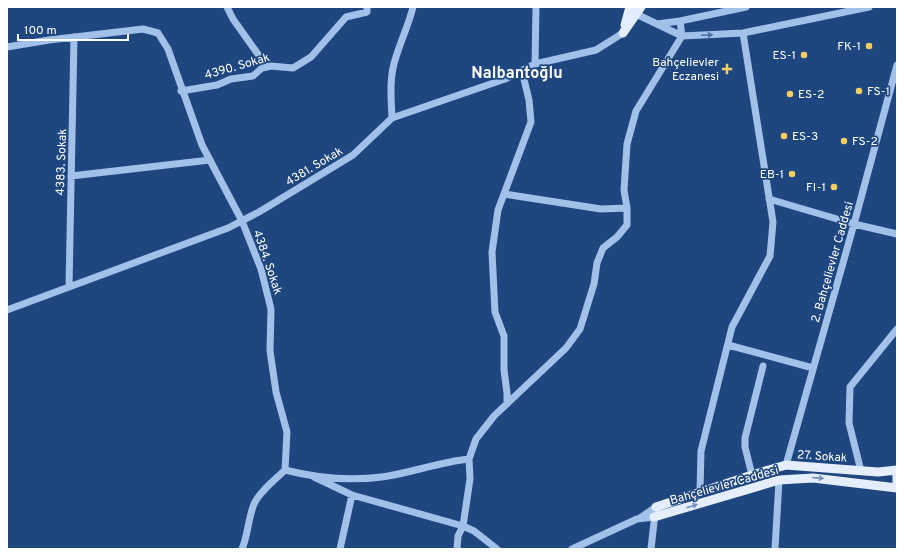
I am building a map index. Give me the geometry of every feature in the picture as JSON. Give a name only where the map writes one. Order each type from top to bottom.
[{"type":"main road","points":[[623,33],[634,9]]},
{"type":"main road","name":"27. Sokak","points":[[656,507],[752,474],[786,465],[878,472],[897,470]]},
{"type":"main road","points":[[897,476],[897,482]]},
{"type":"main road","name":"Bahçelievler Caddesi","points":[[654,517],[779,480],[813,478],[897,488]]},
{"type":"street","points":[[227,7],[233,20],[267,67]]},
{"type":"street","name":"4390. Sokak","points":[[181,91],[217,85],[231,79],[253,76],[262,68],[293,68],[312,57],[346,17],[367,12],[367,7]]},
{"type":"street","points":[[392,118],[390,88],[395,58],[413,7]]},
{"type":"street","points":[[535,64],[536,7]]},
{"type":"street","points":[[657,24],[680,21],[746,7]]},
{"type":"street","points":[[634,9],[657,24],[682,36],[743,33],[869,7]]},
{"type":"street","points":[[457,549],[458,536],[463,526],[470,479],[468,459],[476,439],[494,416],[566,348],[580,329],[594,284],[597,263],[603,248],[617,237],[627,225],[627,208],[624,190],[627,144],[636,111],[682,36],[680,21]]},
{"type":"street","name":"4384. Sokak","points":[[74,37],[143,29],[158,33],[168,49],[181,91],[202,145],[242,221],[261,269],[271,309],[270,351],[276,392],[287,432],[286,470]]},
{"type":"street","name":"4381. Sokak","points":[[7,310],[228,228],[259,212],[353,155],[392,118],[505,79],[535,64],[596,50],[623,33]]},
{"type":"street","points":[[700,492],[701,451],[732,327],[770,256],[773,222],[743,33]]},
{"type":"street","points":[[7,47],[74,37]]},
{"type":"street","name":"4383. Sokak","points":[[69,287],[74,37]]},
{"type":"street","name":"2. Bahçelievler Caddesi","points":[[786,465],[854,224],[897,64]]},
{"type":"street","points":[[507,404],[504,370],[504,336],[495,312],[492,252],[498,210],[531,122],[530,100],[522,71]]},
{"type":"street","points":[[71,176],[210,160]]},
{"type":"street","points":[[504,194],[601,209],[627,208]]},
{"type":"street","points":[[769,199],[854,224],[897,234]]},
{"type":"street","points":[[861,471],[849,423],[850,387],[897,329]]},
{"type":"street","points":[[728,345],[813,368]]},
{"type":"street","points":[[752,474],[744,438],[763,366]]},
{"type":"street","points":[[314,477],[382,477],[444,462],[468,459]]},
{"type":"street","points":[[242,549],[247,538],[254,504],[266,488],[286,470],[314,477],[352,495],[463,526],[474,531],[497,549]]},
{"type":"street","points":[[775,549],[779,480]]},
{"type":"street","points":[[340,549],[352,495]]},
{"type":"street","points":[[651,549],[656,507]]},
{"type":"street","points":[[572,549],[637,520],[656,507]]},
{"type":"street","points":[[637,520],[654,517]]},
{"type":"place","name":"FK-1","points":[[869,46]]},
{"type":"place","name":"ES-1","points":[[804,55]]},
{"type":"place","name":"Bahçelievler Eczanesi","points":[[727,69]]},
{"type":"place","name":"FS-1","points":[[859,91]]},
{"type":"place","name":"ES-2","points":[[790,94]]},
{"type":"place","name":"ES-3","points":[[784,136]]},
{"type":"place","name":"FS-2","points":[[844,141]]},
{"type":"place","name":"EB-1","points":[[792,174]]},
{"type":"place","name":"FI-1","points":[[834,187]]},
{"type":"district","name":"Nalbantoğlu","points":[[517,72]]}]
